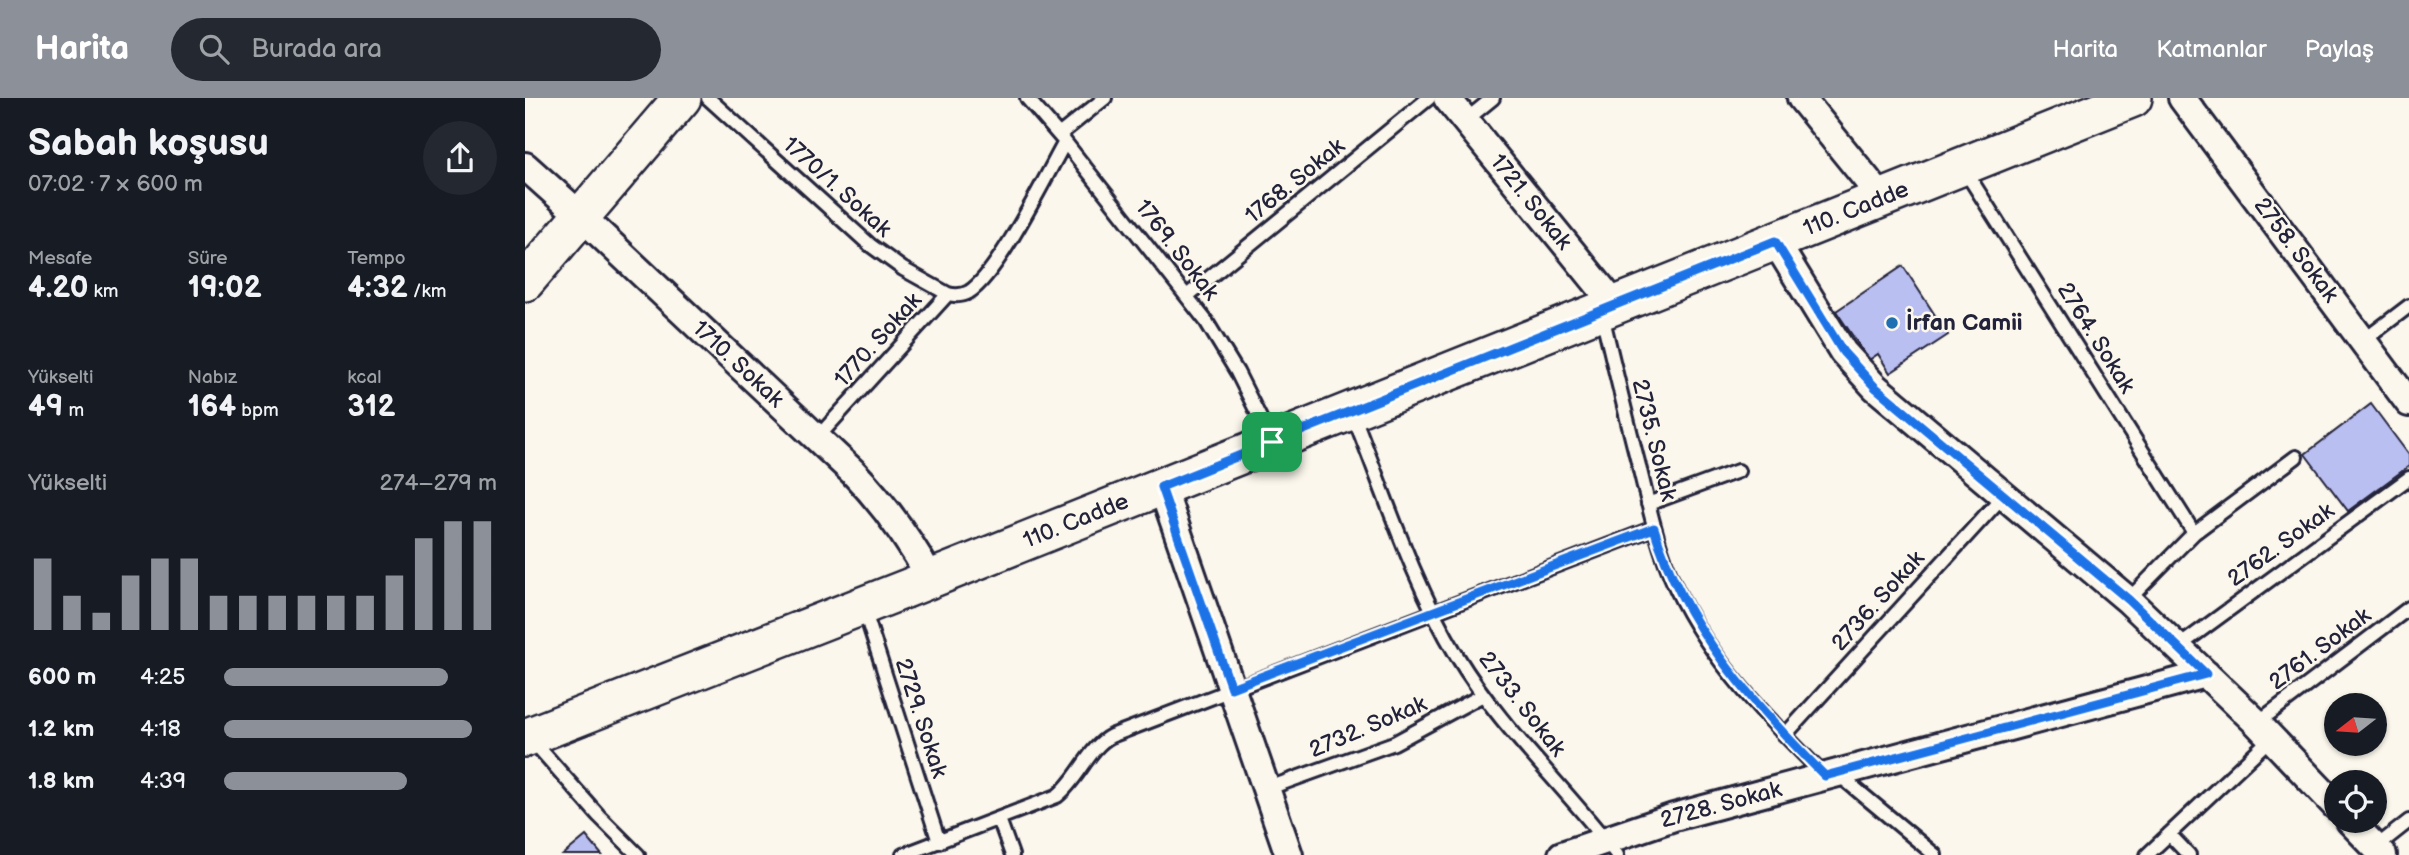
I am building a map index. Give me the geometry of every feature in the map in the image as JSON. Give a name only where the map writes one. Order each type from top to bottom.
[{"type":"street","points":[[525,282],[682,98]]},
{"type":"street","name":"1721. Sokak","points":[[1447,98],[1608,308]]},
{"type":"street","points":[[1801,98],[1882,198]]},
{"type":"street","name":"110. Cadde","points":[[527,737],[863,606],[2133,98]]},
{"type":"street","name":"2758. Sokak","points":[[2182,98],[2409,402]]},
{"type":"street","name":"1710. Sokak","points":[[525,166],[878,498],[897,523],[930,579]]},
{"type":"street","points":[[1775,241],[1829,333],[1859,371],[2003,496],[2129,600],[2264,731],[2324,794]]},
{"type":"street","points":[[1161,487],[1289,855]]},
{"type":"street","name":"2728. Sokak","points":[[1562,855],[1611,847],[1674,817],[2206,674]]},
{"type":"street","points":[[2362,833],[2379,851]]},
{"type":"lane","name":"1770/1. Sokak","points":[[708,98],[870,245],[903,269],[948,294]]},
{"type":"lane","name":"1769. Sokak","points":[[1027,98],[1187,296],[1227,355],[1272,442]]},
{"type":"lane","points":[[1062,139],[1105,98]]},
{"type":"lane","name":"1768. Sokak","points":[[1187,296],[1429,98]]},
{"type":"lane","points":[[1466,120],[1493,98]]},
{"type":"lane","name":"1770. Sokak","points":[[817,438],[948,294],[966,294],[986,276],[1062,139]]},
{"type":"lane","name":"2764. Sokak","points":[[1962,166],[2194,533]]},
{"type":"lane","points":[[2363,341],[2409,306]]},
{"type":"lane","name":"2735. Sokak","points":[[1608,308],[1654,528],[1672,579],[1696,623],[1721,661],[1785,736],[1935,855]]},
{"type":"lane","name":"2733. Sokak","points":[[1352,411],[1434,612],[1457,656],[1483,695],[1611,847]]},
{"type":"lane","points":[[2129,600],[2194,533],[2296,457]]},
{"type":"lane","points":[[1648,504],[1738,471]]},
{"type":"lane","name":"2762. Sokak","points":[[2178,647],[2409,478]]},
{"type":"lane","name":"2736. Sokak","points":[[1785,736],[2003,496]]},
{"type":"lane","points":[[903,855],[1057,796],[1071,784],[1105,739],[1231,688],[1654,528]]},
{"type":"lane","name":"2729. Sokak","points":[[863,606],[939,842]]},
{"type":"lane","name":"2761. Sokak","points":[[2147,855],[2264,731],[2409,608]]},
{"type":"lane","name":"2732. Sokak","points":[[1266,789],[1394,743],[1483,695]]},
{"type":"lane","points":[[527,737],[638,855]]},
{"type":"lane","points":[[999,819],[1012,855]]},
{"type":"lane","points":[[2379,851],[2409,821]]},
{"type":"lane","points":[[2169,834],[2189,855]]},
{"type":"building","name":"İrfan Camii","points":[[1903,266],[1948,335],[1890,373],[1878,354],[1869,360],[1836,311]]},
{"type":"building","points":[[2371,404],[2409,455],[2409,466],[2348,511],[2305,454]]},
{"type":"building","points":[[586,836],[602,855],[563,855]]},
{"type":"place","name":"İrfan Camii","points":[[1892,323]]},
{"type":"route","points":[[1775,241],[1829,333],[1859,371],[2003,496],[2129,600],[2206,674],[1825,776],[1753,701],[1721,661],[1677,590],[1654,528],[1231,688],[1161,487],[1272,442],[1775,241]]}]
